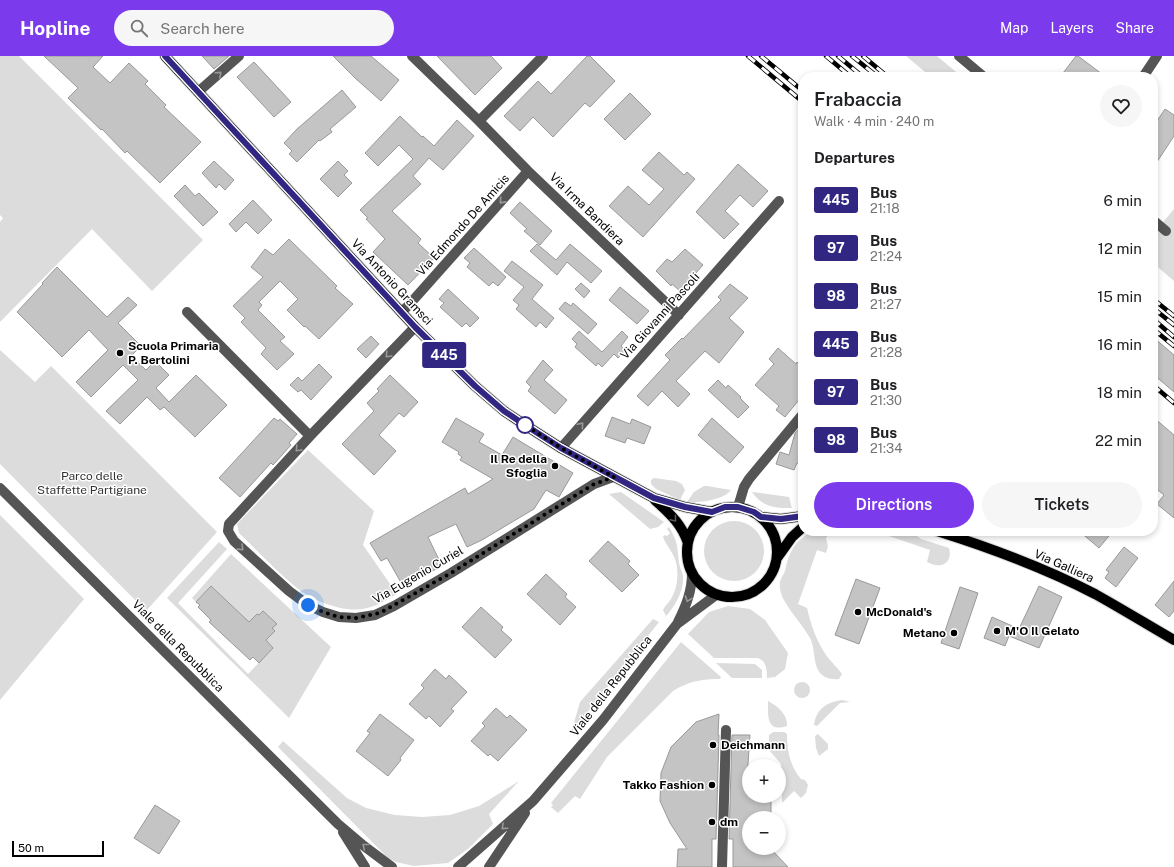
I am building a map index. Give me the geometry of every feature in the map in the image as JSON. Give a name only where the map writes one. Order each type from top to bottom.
[{"type":"main road","name":"Via Antonio Gramsci","points":[[165,56],[415,327],[475,386],[504,411],[561,448],[654,498],[685,507],[712,512]]},
{"type":"main road","name":"Via Antonio Gramsci","points":[[654,498],[683,530],[688,543]]},
{"type":"main road","points":[[725,507],[738,507],[761,517],[771,528],[776,542],[777,558],[771,576],[763,586],[743,597],[735,598],[716,595],[706,590],[692,573],[687,559],[690,535],[696,525],[705,516],[712,512],[725,507]]},
{"type":"main road","points":[[761,517],[781,519],[798,517]]},
{"type":"main road","points":[[777,558],[792,537],[798,532]]},
{"type":"main road","name":"Via Galliera","points":[[953,536],[1035,566],[1095,594],[1174,640]]},
{"type":"street","points":[[198,92],[239,56]]},
{"type":"street","name":"Via Irma Bandiera","points":[[412,56],[480,121],[528,171],[679,314]]},
{"type":"street","points":[[480,121],[542,56]]},
{"type":"street","points":[[959,56],[978,72]]},
{"type":"street","points":[[1146,72],[1157,56]]},
{"type":"street","name":"Via Edmondo De Amicis","points":[[401,312],[528,171]]},
{"type":"street","name":"Via Giovanni Pascoli","points":[[561,448],[779,201]]},
{"type":"street","points":[[1158,224],[1166,231]]},
{"type":"street","points":[[187,312],[310,436]]},
{"type":"street","name":"Via Eugenio Curiel","points":[[415,327],[310,436],[229,524],[228,531],[236,544],[289,591],[308,605],[339,617],[356,618],[380,613],[451,573],[594,484],[614,477]]},
{"type":"street","points":[[738,507],[744,487],[749,479],[798,420]]},
{"type":"street","name":"Viale della Repubblica","points":[[0,488],[338,824],[392,867]]},
{"type":"street","points":[[677,624],[690,596],[692,573]]},
{"type":"street","name":"Viale della Repubblica","points":[[489,867],[533,801],[603,720],[677,624],[716,595]]},
{"type":"street","points":[[722,867],[726,730]]},
{"type":"street","name":"Viale della Repubblica","points":[[458,867],[533,801]]},
{"type":"street","name":"Viale della Repubblica","points":[[338,824],[365,867]]},
{"type":"green space","points":[[0,56],[19,56],[203,240],[152,291],[92,229],[0,322],[0,222],[3,218],[0,215]]},
{"type":"green space","points":[[906,56],[937,56],[956,72],[925,72]]},
{"type":"green space","points":[[1174,209],[1174,281],[1158,267],[1158,228]]},
{"type":"green space","name":"Parco delle Staffette Partigiane","points":[[0,350],[35,382],[51,366],[217,532],[146,611],[0,464]]},
{"type":"green space","points":[[308,450],[374,511],[363,545],[397,594],[379,604],[367,608],[349,609],[340,608],[321,602],[297,588],[239,533],[237,524]]},
{"type":"green space","points":[[654,478],[676,481],[682,484],[685,490],[680,500],[656,489],[651,484],[651,480]]},
{"type":"green space","points":[[704,486],[731,490],[723,496],[717,498],[698,502],[687,502],[694,492]]},
{"type":"green space","points":[[621,492],[664,522],[658,527],[650,529],[609,494]]},
{"type":"green space","points":[[752,492],[789,497],[792,508],[769,506],[760,501]]},
{"type":"green space","points":[[0,515],[84,599],[0,700]]},
{"type":"green space","points":[[728,521],[740,521],[751,526],[759,534],[764,545],[762,563],[751,576],[740,581],[728,581],[717,576],[709,568],[704,557],[704,545],[709,534],[717,526]]},
{"type":"green space","points":[[669,527],[677,544],[683,582],[673,608],[666,616],[663,610],[674,593],[677,578],[675,559],[663,537],[664,535],[667,536],[670,533],[667,529]]},
{"type":"green space","points":[[804,536],[827,536],[826,538],[828,546],[826,553],[817,550],[798,604],[807,608],[819,644],[842,674],[839,679],[826,677],[819,671],[815,662],[812,642],[804,628],[787,605],[780,590],[780,581],[791,552]]},
{"type":"green space","points":[[889,536],[917,536],[921,539],[949,548],[950,555],[948,561],[940,565],[927,562],[930,550]]},
{"type":"green space","points":[[219,542],[227,549],[178,603],[248,674],[273,648],[266,640],[275,631],[272,628],[276,624],[263,611],[259,615],[257,614],[249,622],[196,602],[192,598],[231,554],[331,647],[289,718],[167,598]]},
{"type":"green space","points":[[728,606],[750,609],[765,620],[788,653],[785,669],[775,677],[767,678],[766,666],[761,659],[758,658],[714,658],[688,634],[709,612]]},
{"type":"green space","points":[[653,619],[659,622],[571,733],[580,702]]},
{"type":"green space","points":[[681,642],[721,677],[720,679],[696,681],[673,691],[607,757],[580,799],[575,796],[558,813],[551,807],[553,805],[551,803]]},
{"type":"green space","points":[[716,663],[755,664],[762,670],[762,678],[732,678]]},
{"type":"green space","points":[[802,682],[809,687],[810,690],[805,697],[802,698],[795,693],[794,690],[799,683]]},
{"type":"green space","points":[[842,700],[850,702],[840,703],[817,726],[814,725],[817,715],[823,707],[832,702]]},
{"type":"green space","points":[[768,701],[784,714],[787,726],[780,728],[772,725],[768,717]]},
{"type":"green space","points":[[773,732],[784,732],[787,734],[789,752],[794,769],[801,779],[805,780],[808,785],[806,793],[801,798],[794,791],[786,799],[786,759],[777,759],[769,750],[769,735]]},
{"type":"green space","points":[[818,734],[828,744],[828,749],[819,756],[816,748],[815,736]]},
{"type":"green space","points":[[283,741],[347,798],[366,808],[395,815],[422,817],[450,815],[479,806],[519,781],[489,814],[493,824],[468,849],[448,863],[414,866],[396,862],[388,858],[278,747]]},
{"type":"building","points":[[44,56],[103,56],[93,67],[110,83],[129,63],[148,81],[145,84],[166,105],[164,107],[201,142],[160,183],[127,151],[125,153],[102,129],[101,130],[68,98],[78,88]]},
{"type":"building","points":[[202,56],[229,56],[214,69]]},
{"type":"building","points":[[333,56],[371,56],[399,80],[381,101]]},
{"type":"building","points":[[437,56],[491,56],[502,68],[475,95]]},
{"type":"building","points":[[587,56],[590,56],[615,81],[590,107],[585,103],[553,137],[533,117],[520,131],[504,116],[538,81],[551,94]]},
{"type":"building","points":[[1076,56],[1078,56],[1099,72],[1064,72]]},
{"type":"building","points":[[254,62],[291,102],[274,117],[237,77]]},
{"type":"building","points":[[342,90],[356,107],[330,129],[332,132],[320,141],[319,140],[297,162],[289,154],[292,151],[284,143],[297,129]]},
{"type":"building","points":[[630,93],[651,114],[625,140],[604,119]]},
{"type":"building","points":[[1165,109],[1174,115],[1174,136],[1158,160],[1158,120]]},
{"type":"building","points":[[400,116],[434,146],[457,120],[474,136],[443,170],[429,158],[413,176],[421,184],[392,211],[421,239],[418,243],[434,258],[408,285],[373,252],[385,239],[366,219],[368,218],[360,210],[413,159],[399,145],[378,166],[365,153]]},
{"type":"building","points":[[659,152],[684,175],[687,172],[695,179],[643,237],[609,206],[628,186],[649,205],[664,189],[642,170]]},
{"type":"building","points":[[214,161],[234,180],[225,190],[219,184],[216,188],[202,173]]},
{"type":"building","points":[[338,161],[348,171],[344,175],[352,183],[338,197],[320,179]]},
{"type":"building","points":[[738,164],[768,191],[753,207],[740,195],[725,211],[739,224],[724,239],[696,212]]},
{"type":"building","points":[[185,185],[195,196],[199,193],[218,212],[203,226],[174,196]]},
{"type":"building","points":[[253,200],[272,220],[258,234],[246,222],[236,232],[229,224]]},
{"type":"building","points":[[520,202],[552,231],[540,245],[524,231],[527,229],[510,213]]},
{"type":"building","points":[[289,239],[337,286],[335,288],[353,304],[319,339],[287,310],[298,299],[280,281],[259,302],[262,305],[258,310],[285,337],[280,341],[294,354],[277,370],[261,354],[266,348],[241,322],[245,318],[233,306],[263,277],[251,267],[265,249],[273,255]]},
{"type":"building","points":[[537,244],[556,260],[570,244],[602,271],[591,283],[567,262],[557,275],[530,251]]},
{"type":"building","points":[[474,248],[506,277],[498,286],[493,282],[489,286],[467,267],[470,263],[464,258]]},
{"type":"building","points":[[685,249],[703,265],[680,291],[672,284],[671,286],[656,271],[667,259],[672,262]]},
{"type":"building","points":[[512,261],[543,285],[532,299],[554,318],[546,328],[540,322],[536,327],[516,309],[519,305],[513,300],[524,287],[504,271]]},
{"type":"building","name":"Scuola Primaria P. Bertolini","points":[[57,267],[107,317],[128,297],[137,305],[118,323],[141,346],[131,356],[146,370],[155,361],[169,375],[156,388],[169,402],[196,375],[227,405],[195,437],[164,407],[160,410],[147,397],[120,424],[106,411],[138,380],[123,365],[91,397],[76,382],[108,350],[89,330],[62,357],[17,312]]},
{"type":"building","points":[[581,283],[590,291],[584,298],[575,289]]},
{"type":"building","points":[[730,284],[748,298],[729,318],[744,332],[719,363],[705,351],[676,381],[690,394],[678,407],[662,391],[648,406],[637,396],[670,360],[665,355],[721,300],[718,297]]},
{"type":"building","points":[[620,287],[649,311],[637,324],[609,300]]},
{"type":"building","points":[[448,289],[479,318],[470,327],[466,323],[462,327],[440,307],[444,303],[439,299]]},
{"type":"building","points":[[565,302],[571,306],[573,303],[597,324],[588,334],[559,309]]},
{"type":"building","points":[[579,331],[602,352],[622,331],[628,337],[621,346],[625,350],[618,358],[614,354],[602,367],[598,363],[596,366],[575,347],[577,344],[572,339]]},
{"type":"building","points":[[371,336],[379,344],[366,358],[357,349]]},
{"type":"building","points":[[1158,341],[1174,355],[1174,392],[1158,378]]},
{"type":"building","points":[[778,348],[796,364],[797,362],[798,363],[798,401],[785,417],[776,410],[779,406],[755,385],[774,364],[769,359]]},
{"type":"building","points":[[543,360],[553,370],[544,380],[567,400],[555,414],[528,391],[531,387],[526,382]]},
{"type":"building","points":[[319,364],[332,377],[311,400],[301,390],[298,392],[290,385],[298,377],[302,381]]},
{"type":"building","points":[[390,375],[418,402],[404,417],[399,413],[379,435],[396,451],[374,475],[342,444],[374,411],[367,403],[379,391],[377,389]]},
{"type":"building","points":[[718,380],[726,388],[728,385],[749,407],[738,418],[708,390]]},
{"type":"building","points":[[612,417],[630,424],[632,419],[651,427],[644,444],[627,438],[625,443],[605,436]]},
{"type":"building","points":[[274,418],[278,421],[280,419],[297,434],[289,443],[291,445],[273,465],[271,463],[240,497],[219,478]]},
{"type":"building","points":[[456,418],[484,434],[479,442],[502,455],[513,437],[573,473],[559,497],[546,490],[534,509],[482,540],[467,547],[456,524],[428,537],[442,566],[403,586],[387,558],[381,561],[370,543],[465,488],[468,494],[493,479],[460,460],[462,457],[458,454],[459,452],[442,442]]},
{"type":"building","points":[[712,418],[744,447],[730,463],[698,435]]},
{"type":"building","points":[[1158,421],[1174,435],[1174,518],[1158,505],[1164,495],[1158,490]]},
{"type":"building","points":[[798,430],[798,463],[794,470],[776,464],[780,452],[789,455],[795,433]]},
{"type":"building","points":[[1085,536],[1109,536],[1099,548]]},
{"type":"building","points":[[608,541],[630,561],[628,564],[639,575],[622,592],[589,561]]},
{"type":"building","points":[[1124,547],[1138,558],[1116,587],[1105,578],[1109,572],[1106,570]]},
{"type":"building","points":[[546,574],[567,594],[565,597],[576,607],[560,625],[527,594]]},
{"type":"building","name":"McDonald's","points":[[856,579],[880,588],[859,644],[835,635]]},
{"type":"building","points":[[1174,581],[1174,611],[1169,617],[1155,605]]},
{"type":"building","points":[[211,586],[249,622],[257,614],[259,615],[263,611],[277,624],[272,628],[275,631],[266,640],[273,648],[259,663],[253,657],[250,660],[209,622],[211,620],[198,607],[200,605],[196,602]]},
{"type":"building","points":[[1039,586],[1062,597],[1039,648],[1009,636],[1005,646],[984,638],[992,617],[1019,629]]},
{"type":"building","points":[[960,587],[978,593],[959,649],[941,643]]},
{"type":"building","points":[[481,607],[503,627],[501,630],[512,640],[495,658],[462,627]]},
{"type":"building","points":[[435,669],[446,679],[449,675],[467,692],[451,709],[454,711],[440,727],[429,716],[426,719],[409,704],[424,688],[421,685]]},
{"type":"building","points":[[496,708],[507,718],[510,715],[527,730],[498,761],[490,754],[488,756],[471,741],[485,726],[482,723]]},
{"type":"building","points":[[380,714],[414,740],[388,776],[356,751],[370,733],[367,731]]},
{"type":"building","points":[[719,714],[716,839],[712,839],[712,867],[677,867],[678,849],[687,849],[670,823],[660,801],[661,773],[671,747],[696,722]]},
{"type":"building","points":[[732,735],[750,735],[748,759],[742,759],[742,803],[771,803],[771,811],[742,811],[742,855],[777,855],[788,867],[733,867],[733,839],[729,839]]},
{"type":"building","points":[[155,805],[180,821],[159,854],[134,838]]},
{"type":"railway","points":[[748,56],[798,98]]},
{"type":"railway","points":[[761,56],[798,87]]},
{"type":"railway","points":[[826,56],[845,72]]},
{"type":"railway","points":[[838,56],[857,72]]},
{"type":"railway","points":[[852,56],[872,72]]},
{"type":"railway","points":[[863,56],[882,72]]},
{"type":"railway","points":[[1158,303],[1174,316]]},
{"type":"railway","points":[[1158,312],[1174,325]]},
{"type":"railway","points":[[1158,323],[1174,337]]},
{"type":"railway","points":[[1158,333],[1174,346]]},
{"type":"railway","points":[[1158,389],[1174,403]]},
{"type":"bus line","name":"445","points":[[165,56],[415,327],[475,386],[504,411],[561,448],[654,498],[685,507],[712,512],[725,507],[738,507],[754,512],[761,517],[781,519],[798,517]]},
{"type":"place","name":"Scuola Primaria P. Bertolini","points":[[120,353]]},
{"type":"place","name":"Il Re della Sfoglia","points":[[555,466]]},
{"type":"place","name":"McDonald's","points":[[858,612]]},
{"type":"place","name":"M'O Il Gelato","points":[[997,631]]},
{"type":"place","name":"Metano","points":[[954,633]]},
{"type":"place","name":"Deichmann","points":[[713,745]]},
{"type":"place","name":"Takko Fashion","points":[[712,785]]},
{"type":"place","name":"dm","points":[[712,822]]},
{"type":"route","points":[[308,605],[339,617],[356,618],[380,613],[451,573],[501,540],[594,484],[614,477],[561,448],[525,425]]}]
